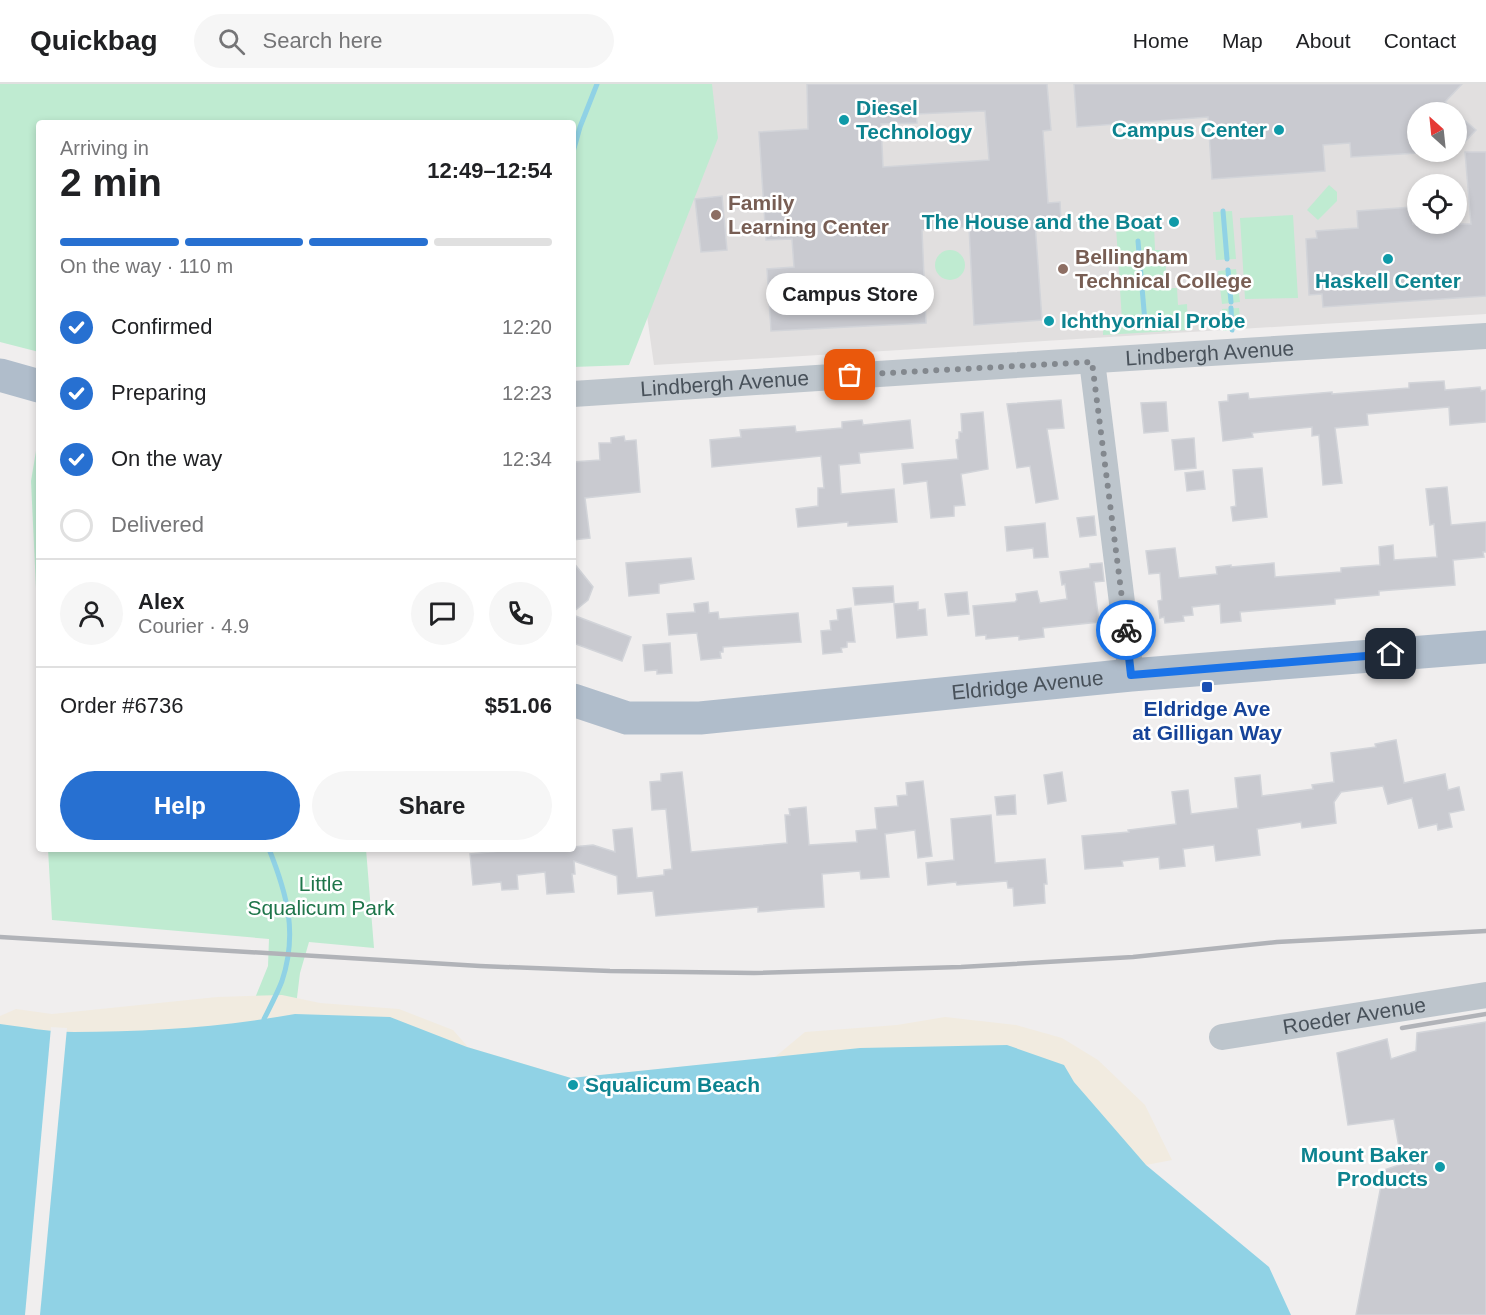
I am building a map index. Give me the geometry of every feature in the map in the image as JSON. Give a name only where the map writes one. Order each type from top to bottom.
[{"type":"main road","points":[[0,375],[36,385]]},
{"type":"main road","name":"Eldridge Avenue","points":[[576,701],[627,718],[700,718],[1131,675],[1486,647]]},
{"type":"street","name":"Lindbergh Avenue","points":[[576,394],[764,379],[1092,362],[1486,336]]},
{"type":"street","points":[[1092,362],[1131,675]]},
{"type":"street","name":"Roeder Avenue","points":[[1222,1037],[1486,995]]},
{"type":"shaded area","name":"Bellingham Technical College","points":[[614,84],[1486,84],[1486,314],[654,365]]},
{"type":"green space","points":[[0,84],[712,84],[718,138],[629,365],[576,367],[576,120],[36,120],[36,351],[0,342]]},
{"type":"green space","points":[[1329,185],[1337,192],[1337,201],[1318,220],[1307,210]]},
{"type":"green space","points":[[1232,211],[1236,259],[1216,260],[1213,212]]},
{"type":"green space","points":[[1293,215],[1298,298],[1245,299],[1240,218]]},
{"type":"green space","points":[[1154,225],[1155,250],[1165,250],[1167,288],[1177,288],[1178,305],[1187,304],[1188,330],[1103,335],[1103,322],[1122,320],[1116,227]]},
{"type":"green space","points":[[950,250],[956,251],[964,259],[964,271],[956,279],[950,280],[944,279],[936,271],[935,265],[936,259],[944,251]]},
{"type":"green space","points":[[1236,269],[1240,302],[1222,304],[1218,271]]},
{"type":"green space","points":[[1239,308],[1241,329],[1223,331],[1222,309]]},
{"type":"green space","points":[[36,451],[36,588],[31,481]]},
{"type":"green space","name":"Little Squalicum Park","points":[[48,852],[366,852],[374,948],[309,942],[300,973],[295,1014],[251,1008],[268,966],[269,939],[52,920]]},
{"type":"sand","points":[[282,995],[320,1003],[399,1009],[453,1030],[468,1047],[571,1078],[775,1057],[805,1032],[897,1025],[945,1017],[1016,1025],[1062,1038],[1098,1060],[1145,1105],[1172,1160],[1146,1165],[561,1090],[236,1035],[0,1032],[0,1016],[16,1009],[52,1014],[217,997]]},
{"type":"water","points":[[295,1014],[390,1017],[467,1047],[571,1078],[860,1048],[1007,1045],[1064,1065],[1074,1082],[1146,1165],[1269,1267],[1291,1315],[0,1315],[0,1024],[65,1032],[129,1031],[185,1028]]},
{"type":"pier","points":[[51,1027],[67,1028],[40,1315],[25,1315]]},
{"type":"building","points":[[807,84],[1047,84],[1051,130],[1043,131],[1048,203],[1060,202],[1061,221],[1035,223],[1042,320],[974,325],[969,227],[922,230],[926,323],[771,331],[767,269],[794,267],[792,239],[766,240],[759,132],[808,129]],"holes":[[[985,111],[989,160],[883,167],[881,124],[917,123],[916,114]]]},
{"type":"building","points":[[1074,84],[1462,84],[1445,102],[1407,102],[1407,154],[1351,157],[1350,143],[1323,145],[1325,171],[1212,179],[1208,117],[1077,127]]},
{"type":"building","points":[[1467,122],[1476,130],[1467,139]]},
{"type":"building","name":"Haskell Center","points":[[1467,152],[1486,152],[1486,296],[1323,307],[1322,294],[1309,295],[1306,239],[1317,238],[1316,231],[1358,228],[1357,211],[1407,207],[1407,234],[1467,234],[1467,224],[1471,224]]},
{"type":"building","name":"Family Learning Center","points":[[722,196],[727,250],[701,252],[695,199]]},
{"type":"building","points":[[1444,381],[1445,390],[1480,387],[1481,391],[1486,390],[1486,422],[1450,425],[1449,407],[1367,414],[1368,425],[1335,428],[1342,483],[1323,485],[1319,435],[1312,436],[1312,427],[1252,433],[1253,437],[1223,441],[1219,402],[1228,401],[1228,395],[1248,393],[1249,399],[1332,392],[1332,394],[1409,388],[1409,383]]},
{"type":"building","points":[[1061,400],[1064,428],[1047,429],[1058,499],[1036,503],[1030,466],[1017,468],[1007,404]]},
{"type":"building","points":[[1166,402],[1168,431],[1144,433],[1141,403]]},
{"type":"building","points":[[983,412],[988,469],[961,474],[965,505],[954,506],[954,516],[931,518],[927,481],[904,484],[902,464],[958,459],[956,440],[959,439],[959,432],[962,432],[961,414]]},
{"type":"building","points":[[862,420],[863,425],[910,420],[913,448],[859,453],[860,463],[839,465],[841,494],[894,489],[897,522],[848,526],[848,522],[798,527],[796,509],[818,506],[818,488],[824,488],[821,456],[712,467],[710,440],[741,437],[740,430],[795,426],[796,432],[842,428],[842,422]]},
{"type":"building","points":[[624,436],[625,441],[636,440],[640,492],[585,498],[590,538],[576,540],[576,462],[600,460],[599,443],[611,443],[611,438]]},
{"type":"building","points":[[1194,438],[1196,468],[1175,470],[1172,440]]},
{"type":"building","points":[[1262,468],[1267,517],[1233,521],[1231,507],[1236,506],[1233,470]]},
{"type":"building","points":[[1203,471],[1205,489],[1187,491],[1185,473]]},
{"type":"building","points":[[1447,487],[1451,525],[1486,522],[1484,557],[1453,560],[1455,585],[1379,591],[1379,595],[1335,599],[1335,604],[1240,612],[1241,621],[1221,623],[1220,604],[1192,607],[1193,615],[1183,616],[1184,621],[1165,623],[1164,617],[1160,618],[1158,601],[1162,600],[1160,573],[1149,574],[1146,551],[1175,548],[1179,578],[1217,574],[1216,567],[1274,563],[1275,577],[1341,572],[1341,568],[1380,565],[1379,547],[1393,545],[1394,560],[1437,557],[1434,524],[1430,525],[1426,489]]},
{"type":"building","points":[[1094,516],[1096,535],[1080,537],[1077,518]]},
{"type":"building","points":[[1045,523],[1048,557],[1034,558],[1033,548],[1007,551],[1005,527]]},
{"type":"building","points":[[691,558],[694,579],[659,584],[659,593],[629,596],[626,563]]},
{"type":"building","points":[[1102,563],[1104,581],[1094,582],[1099,622],[1043,628],[1044,637],[1019,640],[1019,636],[986,639],[986,635],[976,636],[973,606],[1015,602],[1016,594],[1037,591],[1040,603],[1067,599],[1065,584],[1062,585],[1060,572],[1090,568],[1090,564]]},
{"type":"building","points":[[576,566],[593,587],[588,600],[576,610]]},
{"type":"building","points":[[893,586],[894,602],[855,605],[853,588]]},
{"type":"building","points":[[967,592],[969,614],[948,616],[945,594]]},
{"type":"building","points":[[708,602],[709,613],[718,612],[719,619],[798,613],[801,642],[723,647],[723,652],[720,652],[721,658],[701,660],[697,633],[669,635],[667,614],[695,612],[694,604]]},
{"type":"building","points":[[918,602],[918,610],[925,609],[927,635],[897,638],[894,604]]},
{"type":"building","points":[[851,608],[855,642],[847,642],[847,647],[841,648],[842,652],[823,654],[821,631],[831,630],[830,621],[838,620],[837,610]]},
{"type":"building","points":[[576,616],[631,637],[622,661],[576,644]]},
{"type":"building","points":[[670,643],[672,673],[657,674],[657,670],[645,671],[643,645]]},
{"type":"building","points":[[1396,740],[1404,783],[1445,774],[1448,790],[1459,787],[1464,810],[1449,813],[1452,827],[1438,830],[1437,824],[1419,828],[1412,798],[1388,804],[1383,786],[1341,792],[1334,802],[1336,823],[1302,828],[1301,822],[1257,829],[1260,855],[1216,861],[1214,845],[1183,849],[1185,866],[1160,869],[1159,857],[1122,861],[1123,866],[1085,869],[1082,836],[1129,832],[1128,830],[1176,824],[1172,792],[1188,790],[1191,814],[1238,808],[1235,778],[1260,775],[1262,796],[1313,789],[1312,785],[1334,782],[1331,753],[1376,747],[1375,744]]},
{"type":"building","points":[[682,772],[691,852],[787,843],[785,815],[790,815],[789,809],[806,807],[809,845],[857,842],[856,831],[877,829],[875,808],[898,806],[897,796],[907,795],[906,783],[923,781],[932,856],[918,858],[915,830],[885,834],[889,877],[861,879],[860,871],[822,874],[824,907],[758,912],[758,907],[656,916],[653,891],[618,894],[617,876],[574,861],[575,874],[572,874],[574,892],[547,894],[545,872],[517,875],[518,889],[502,890],[501,882],[473,885],[470,854],[576,852],[576,847],[593,845],[615,852],[613,830],[632,828],[637,878],[664,875],[664,870],[672,869],[666,809],[652,810],[650,782],[661,781],[661,774]]},
{"type":"building","points":[[1062,772],[1066,801],[1048,804],[1044,775]]},
{"type":"building","points":[[1015,795],[1016,814],[997,815],[995,797]]},
{"type":"building","points":[[991,815],[995,863],[1045,859],[1047,884],[1044,884],[1045,903],[1014,906],[1013,888],[1008,888],[1007,881],[928,885],[926,863],[954,860],[951,819]]},
{"type":"building","name":"Mount Baker Products","points":[[1486,1022],[1486,1315],[1356,1315],[1384,1170],[1402,1164],[1394,1119],[1348,1125],[1337,1053],[1387,1039],[1391,1059],[1416,1051],[1417,1033]]},
{"type":"waterway","points":[[576,141],[597,84]]},
{"type":"waterway","points":[[1223,211],[1227,259]]},
{"type":"waterway","points":[[1138,241],[1145,322]]},
{"type":"waterway","points":[[1228,270],[1231,302]]},
{"type":"waterway","points":[[1231,308],[1232,330]]},
{"type":"waterway","points":[[264,1019],[282,981],[287,963],[290,930],[281,882],[270,852]]},
{"type":"railway","points":[[0,937],[480,966],[754,973],[961,967],[1133,957],[1277,942],[1486,931]]},
{"type":"railway","points":[[1402,1028],[1486,1014]]},
{"type":"way so far","points":[[850,375],[1092,362],[1126,630]]},
{"type":"place","name":"Diesel Technology","points":[[844,120]]},
{"type":"place","name":"Campus Center","points":[[1279,130]]},
{"type":"place","name":"Family Learning Center","points":[[716,215]]},
{"type":"place","name":"The House and the Boat","points":[[1174,222]]},
{"type":"place","name":"Haskell Center","points":[[1388,259]]},
{"type":"place","name":"Bellingham Technical College","points":[[1063,269]]},
{"type":"place","name":"Ichthyornial Probe","points":[[1049,321]]},
{"type":"place","name":"Campus Store","points":[[850,375]]},
{"type":"place","name":"Eldridge Ave at Gilligan Way","points":[[1207,687]]},
{"type":"place","name":"Squalicum Beach","points":[[573,1085]]},
{"type":"place","name":"Mount Baker Products","points":[[1440,1167]]},
{"type":"route","points":[[1126,630],[1131,675],[1391,654]]}]
